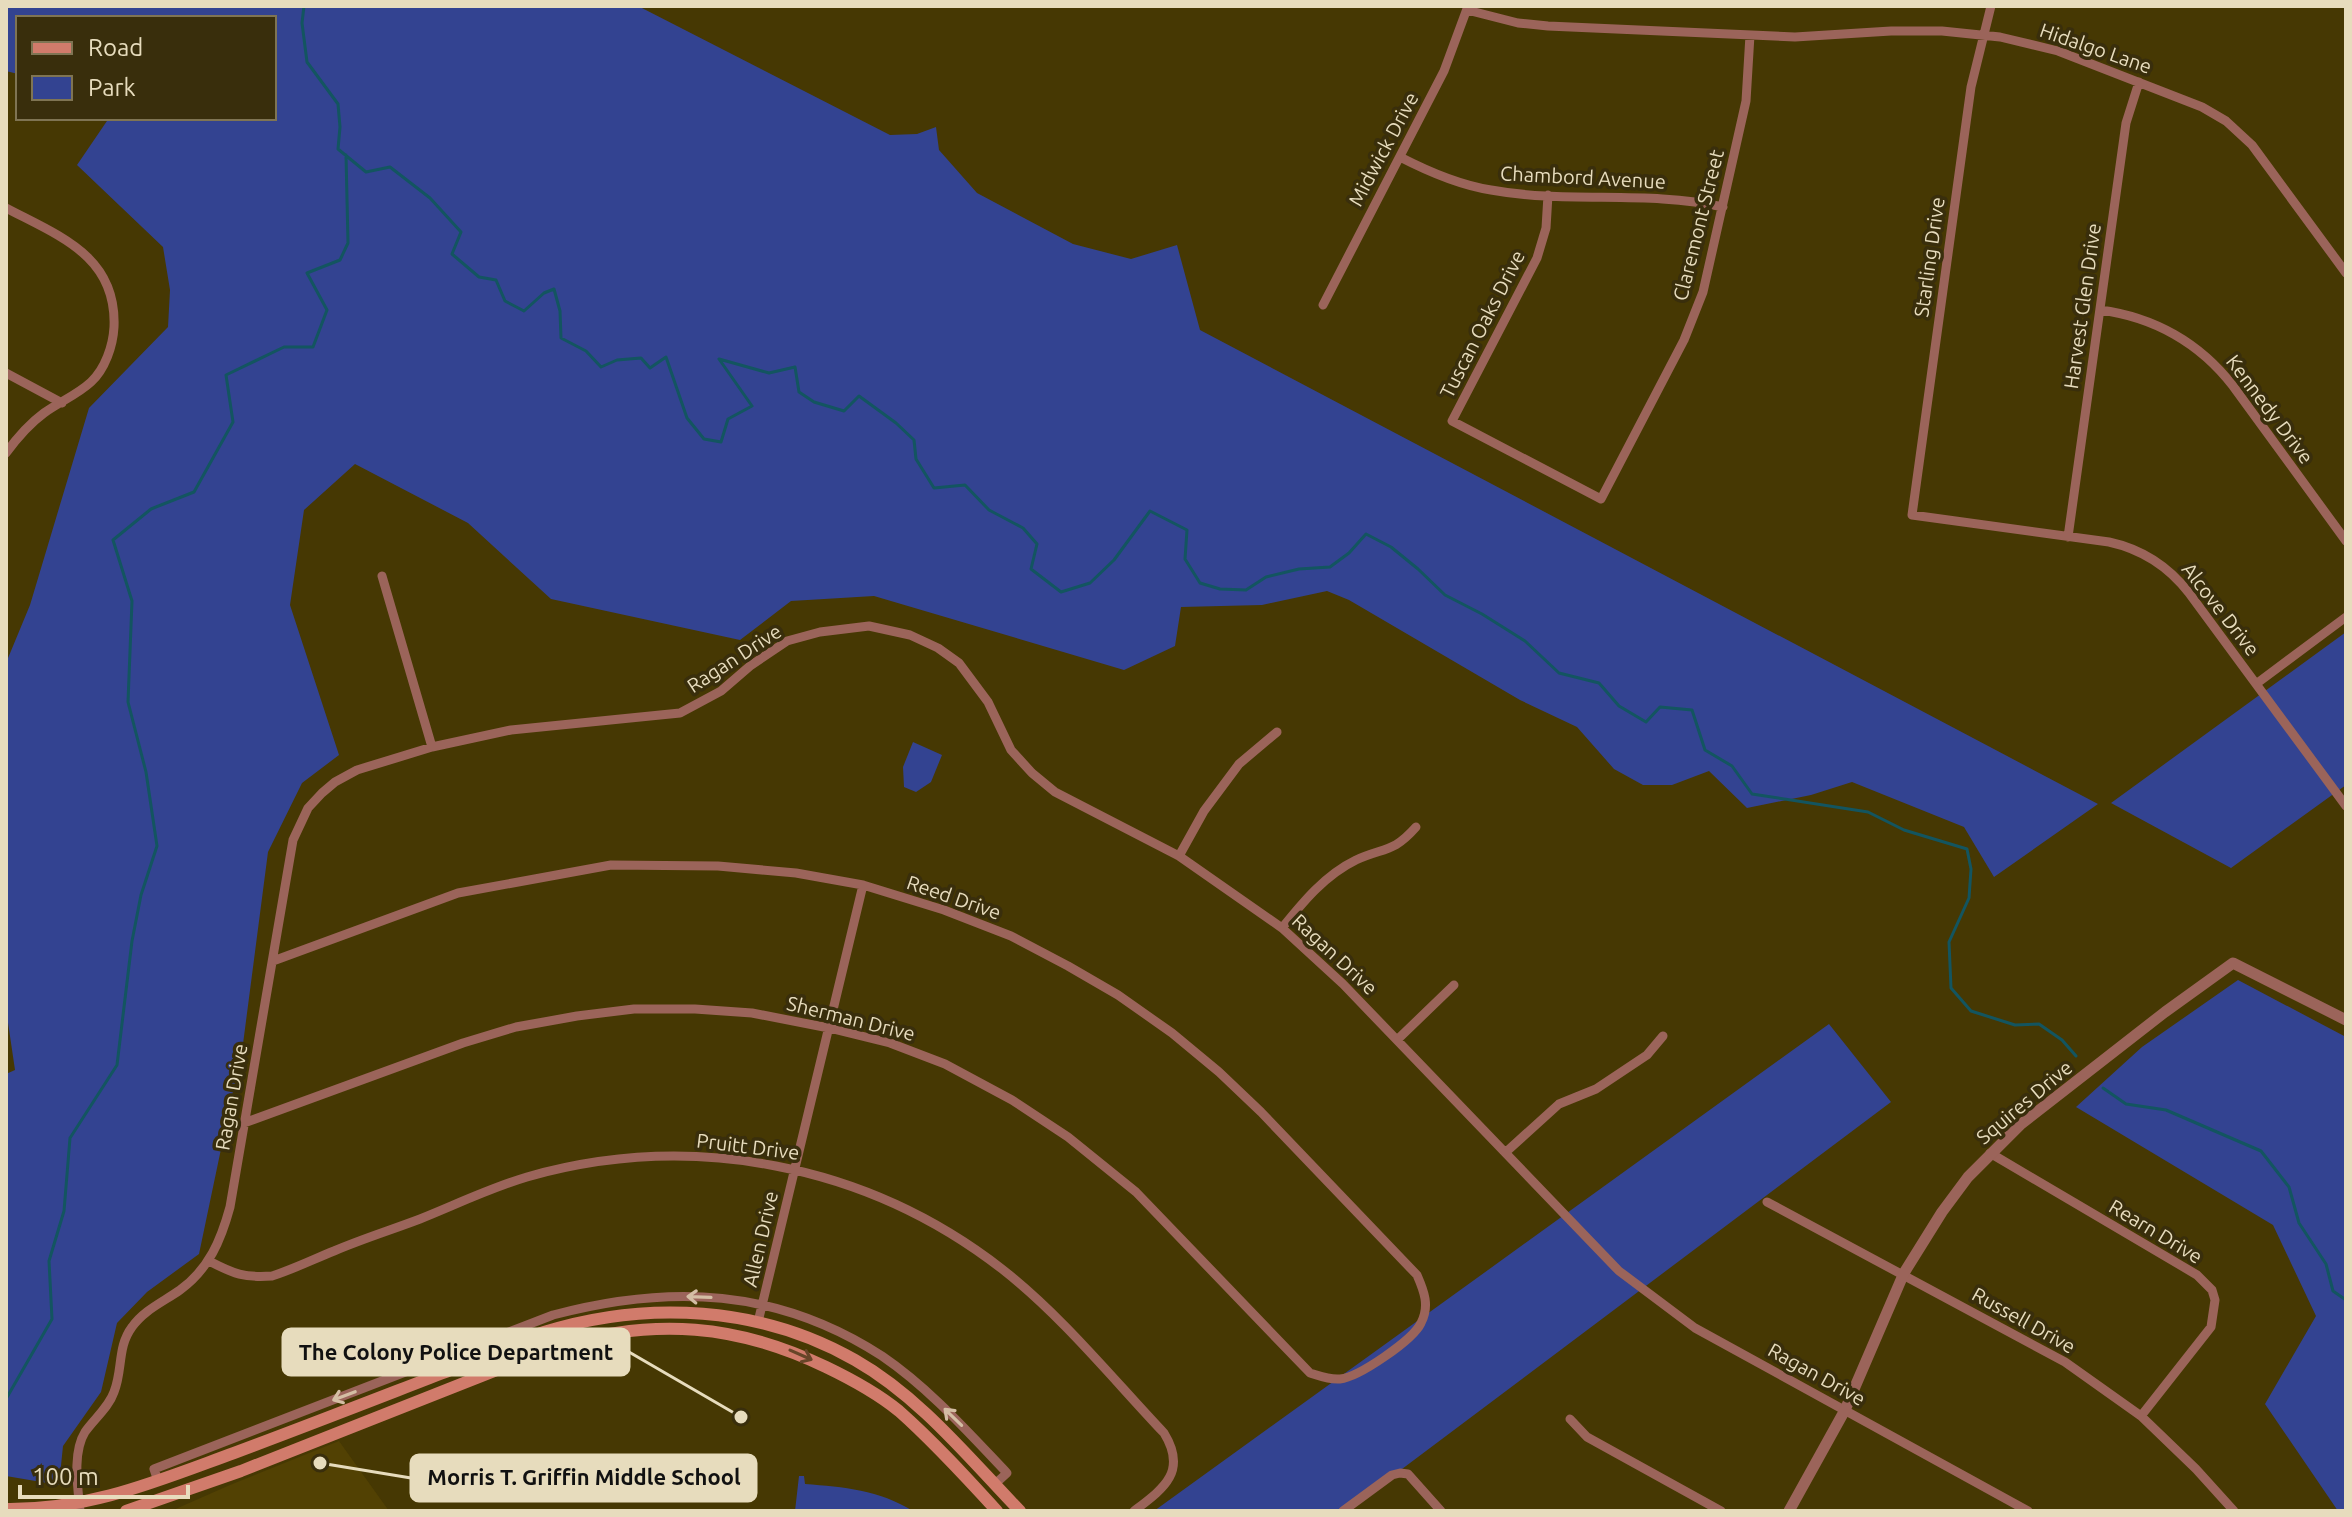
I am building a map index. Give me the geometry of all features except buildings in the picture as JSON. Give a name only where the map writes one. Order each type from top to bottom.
[{"type":"main road","points":[[6,1509],[80,1508],[158,1481],[543,1332],[598,1318],[654,1311],[714,1314],[758,1322],[803,1336],[855,1360],[901,1391],[1020,1511]]},
{"type":"main road","points":[[752,1339],[758,1322]]},
{"type":"main road","points":[[126,1511],[241,1471],[560,1345],[601,1333],[646,1327],[690,1328],[752,1339],[798,1353],[848,1378],[899,1412],[997,1511]]},
{"type":"street","name":"Starling Drive","points":[[1912,515],[1970,91],[1991,6]]},
{"type":"street","name":"Hidalgo Lane","points":[[1468,8],[1539,26],[1815,37],[1925,30],[1982,35],[2058,51],[2210,111],[2240,132],[2346,273]]},
{"type":"street","name":"Midwick Drive","points":[[1323,305],[1447,66],[1468,8]]},
{"type":"street","name":"Claremont Street","points":[[1601,499],[1691,326],[1708,277],[1746,101],[1750,35]]},
{"type":"street","name":"Harvest Glen Drive","points":[[2068,537],[2125,127],[2139,82]]},
{"type":"street","name":"Chambord Avenue","points":[[1400,157],[1471,186],[1503,192],[1686,200],[1723,207]]},
{"type":"street","name":"Tuscan Oaks Drive","points":[[1548,195],[1546,228],[1538,254],[1452,421],[1601,499]]},
{"type":"street","points":[[6,208],[72,244],[90,258],[105,279],[114,312],[111,347],[93,381],[31,425],[6,453]]},
{"type":"street","name":"Kennedy Drive","points":[[2100,310],[2132,316],[2160,326],[2206,357],[2233,386],[2346,541]]},
{"type":"street","points":[[6,373],[62,403]]},
{"type":"street","name":"Alcove Drive","points":[[1912,515],[2122,545],[2164,567],[2185,588],[2346,806]]},
{"type":"street","points":[[382,576],[432,747]]},
{"type":"street","points":[[2256,684],[2346,617]]},
{"type":"street","name":"Ragan Drive","points":[[80,1508],[79,1449],[83,1435],[114,1394],[120,1372],[121,1349],[130,1329],[147,1311],[197,1276],[209,1261],[223,1232],[230,1207],[293,840],[308,808],[335,782],[357,770],[432,747],[511,730],[680,713],[721,691],[750,666],[787,641],[834,629],[869,626],[910,635],[938,648],[970,676],[988,702],[1011,750],[1055,792],[1179,856],[1282,928],[1343,984],[1619,1271],[1658,1302],[1695,1328],[2028,1511]]},
{"type":"street","points":[[1179,856],[1204,811],[1239,764],[1277,732]]},
{"type":"street","points":[[1282,928],[1331,875],[1356,860],[1401,844],[1416,827]]},
{"type":"street","name":"Reed Drive","points":[[273,961],[458,893],[611,865],[718,866],[796,873],[863,885],[958,915],[1011,936],[1118,995],[1172,1033],[1261,1112],[1417,1275],[1425,1293],[1421,1325],[1388,1353]]},
{"type":"street","name":"Allen Drive","points":[[758,1322],[863,885]]},
{"type":"street","name":"Squires Drive","points":[[1789,1511],[1845,1410],[1904,1273],[1968,1177],[2020,1125],[2233,963],[2346,1020]]},
{"type":"street","points":[[1397,1040],[1454,985]]},
{"type":"street","name":"Sherman Drive","points":[[244,1123],[463,1043],[516,1027],[577,1016],[634,1009],[695,1009],[752,1013],[829,1028],[890,1043],[945,1064],[1012,1100],[1068,1137],[1136,1192],[1310,1373],[1327,1379],[1342,1379],[1360,1372],[1388,1353]]},
{"type":"street","points":[[1506,1152],[1559,1104],[1596,1089],[1647,1055],[1663,1036]]},
{"type":"street","name":"Rearn Drive","points":[[1990,1153],[2197,1275],[2212,1290],[2215,1300],[2211,1327],[2141,1416]]},
{"type":"street","name":"Pruitt Drive","points":[[209,1261],[248,1278],[272,1276],[524,1178],[633,1156],[710,1157],[796,1168],[863,1189],[917,1214],[968,1244],[1004,1271],[1051,1314],[1171,1444],[1174,1457],[1169,1482],[1134,1511]]},
{"type":"street","name":"Russell Drive","points":[[1767,1202],[2065,1362],[2141,1416],[2234,1511]]},
{"type":"street","points":[[158,1481],[154,1469],[553,1315],[600,1303],[656,1295],[716,1297],[763,1305],[832,1328],[882,1357],[927,1392],[1007,1473],[995,1484]]},
{"type":"street","points":[[1570,1419],[1587,1437],[1721,1511]]},
{"type":"street","points":[[1344,1511],[1392,1475],[1400,1473],[1408,1474],[1441,1511]]},
{"type":"shaded area","points":[[339,1441],[389,1511],[171,1511],[230,1485]]},
{"type":"green space","points":[[6,6],[638,6],[890,135],[917,134],[936,127],[939,150],[977,193],[1073,244],[1131,259],[1177,245],[1200,330],[2098,804],[1994,877],[1964,827],[1852,782],[1811,795],[1747,808],[1709,771],[1672,785],[1643,785],[1614,769],[1577,727],[1520,700],[1349,600],[1327,591],[1262,605],[1181,607],[1175,646],[1124,670],[874,596],[791,601],[740,640],[551,599],[468,523],[355,464],[304,510],[290,605],[339,755],[302,783],[268,852],[243,1044],[199,1254],[147,1292],[117,1323],[101,1392],[63,1446],[59,1485],[6,1476],[6,1074],[15,1070],[6,1009],[6,663],[30,605],[89,408],[168,327],[170,290],[163,247],[77,165],[108,120],[276,120],[276,16],[16,16],[16,74],[6,71]]},
{"type":"green space","points":[[2346,632],[2346,785],[2231,868],[2111,803]]},
{"type":"green space","points":[[913,742],[942,755],[931,782],[916,792],[904,787],[903,767]]},
{"type":"green space","points":[[2238,980],[2346,1037],[2346,1511],[2338,1511],[2265,1404],[2316,1316],[2273,1225],[2076,1107],[2142,1047]]},
{"type":"green space","points":[[1829,1024],[1891,1102],[1346,1511],[1154,1511]]},
{"type":"green space","points":[[799,1476],[804,1476],[805,1484],[874,1494],[913,1511],[795,1511]]},
{"type":"waterway","points":[[304,6],[302,23],[307,62],[338,104],[338,149],[366,172],[390,167],[430,198],[461,232],[452,254],[479,277],[496,280],[505,301],[524,311],[544,293],[554,289],[560,311],[561,338],[586,351],[601,367],[617,360],[641,358],[650,368],[666,357],[687,418],[704,439],[721,442],[728,419],[752,406],[719,359],[769,373],[795,367],[799,392],[814,402],[844,411],[859,396],[896,423],[914,440],[916,459],[934,488],[965,485],[989,510],[1023,528],[1037,544],[1031,569],[1061,592],[1090,583],[1114,560],[1150,511],[1187,530],[1185,559],[1200,583],[1220,589],[1246,590],[1266,577],[1299,569],[1330,567],[1349,553],[1366,534],[1391,547],[1445,595],[1525,641],[1559,673],[1599,683],[1619,706],[1646,722],[1660,707],[1692,710],[1705,750],[1732,766],[1752,794],[1868,812],[1904,830],[1967,849],[1971,869],[1969,898],[1949,942],[1951,988],[1971,1011],[2015,1025],[2039,1024],[2062,1040],[2076,1056]]},
{"type":"waterway","points":[[6,1399],[52,1319],[49,1261],[64,1211],[70,1138],[117,1065],[132,941],[141,895],[157,846],[146,772],[128,702],[132,601],[113,540],[151,509],[194,492],[233,422],[226,375],[284,347],[313,347],[327,310],[307,273],[340,260],[348,243],[346,155]]},
{"type":"waterway","points":[[2103,1088],[2126,1104],[2166,1110],[2261,1151],[2289,1187],[2299,1223],[2326,1264],[2333,1291],[2346,1300]]},
{"type":"place","name":"The Colony Police Department","points":[[741,1417]]},
{"type":"place","name":"Morris T. Griffin Middle School","points":[[320,1463]]}]
